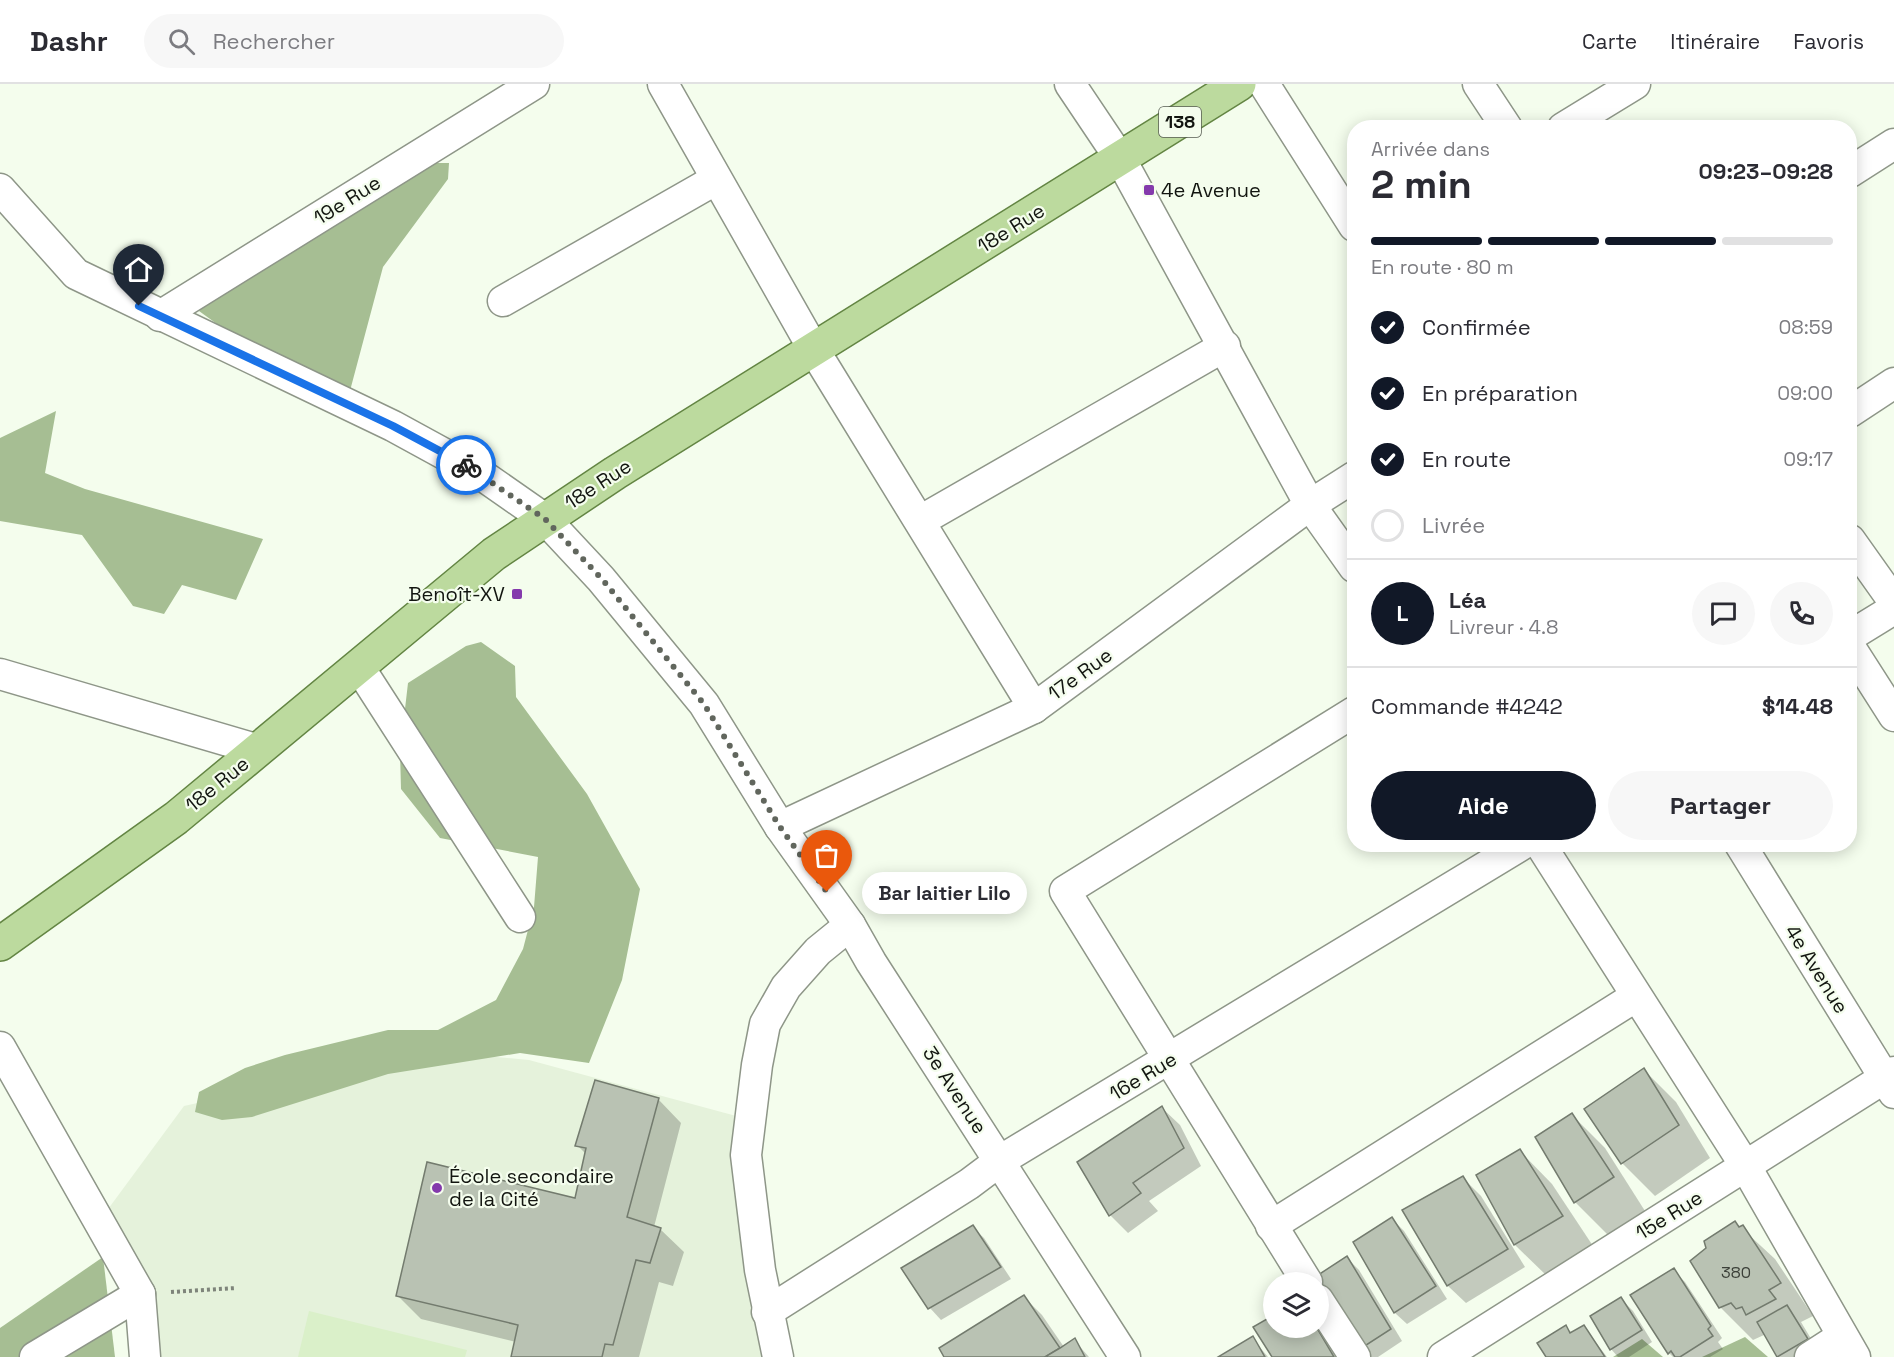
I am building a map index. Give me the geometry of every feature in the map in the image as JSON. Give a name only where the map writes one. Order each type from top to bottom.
[{"type":"main road","name":"18e Rue","points":[[0,944],[176,818],[494,554],[545,519],[1239,84]]},
{"type":"street","name":"19e Rue","points":[[160,316],[534,84]]},
{"type":"street","points":[[663,84],[814,350],[1034,708]]},
{"type":"street","points":[[1070,84],[1121,160],[1225,346],[1310,505],[1347,557]]},
{"type":"street","points":[[1264,84],[1347,215]]},
{"type":"street","points":[[1478,84],[1502,120]]},
{"type":"street","points":[[1576,120],[1635,84]]},
{"type":"street","points":[[1857,168],[1894,144]]},
{"type":"street","points":[[503,301],[716,180]]},
{"type":"street","name":"3e Avenue","points":[[0,189],[76,274],[393,426],[479,473],[545,519],[602,579],[704,704],[780,827],[850,925],[871,962],[1001,1160],[1125,1357]]},
{"type":"street","points":[[920,521],[1225,346]]},
{"type":"street","points":[[1857,407],[1894,383]]},
{"type":"street","name":"17e Rue","points":[[780,827],[1034,708],[1310,505],[1347,481]]},
{"type":"street","points":[[1857,550],[1894,602]]},
{"type":"street","points":[[1857,632],[1894,609]]},
{"type":"street","points":[[1857,658],[1894,716]]},
{"type":"street","points":[[359,667],[520,917]]},
{"type":"street","points":[[0,674],[259,750]]},
{"type":"street","points":[[1302,1272],[1168,1061],[1065,891],[1347,716]]},
{"type":"street","name":"16e Rue","points":[[767,1312],[969,1184],[1001,1160],[1510,852]]},
{"type":"street","points":[[1545,852],[1635,997],[1746,1167],[1848,1347],[1810,1357]]},
{"type":"street","name":"4e Avenue","points":[[1745,852],[1891,1081]]},
{"type":"street","points":[[778,1357],[767,1312],[755,1240],[746,1155],[757,1065],[765,1024],[786,987],[818,951],[850,925]]},
{"type":"street","points":[[1272,1226],[1635,997]]},
{"type":"street","points":[[0,1047],[141,1294],[145,1357]]},
{"type":"street","name":"15e Rue","points":[[1443,1357],[1746,1167],[1891,1081]]},
{"type":"street","points":[[35,1357],[141,1294]]},
{"type":"street","points":[[1329,1317],[1355,1357]]},
{"type":"path","points":[[141,1294],[236,1288]]},
{"type":"shaded area","name":"École secondaire de la Cité","points":[[430,1051],[529,1060],[751,1120],[778,1357],[145,1357],[100,1220],[184,1106]]},
{"type":"green space","points":[[423,163],[449,163],[448,179],[383,267],[347,402],[246,345],[199,311],[231,277]]},
{"type":"green space","points":[[56,411],[45,473],[85,489],[263,539],[236,600],[182,585],[164,614],[133,606],[82,535],[0,521],[0,438]]},
{"type":"green space","points":[[481,642],[515,666],[516,697],[587,794],[640,889],[622,980],[589,1063],[520,1053],[388,1074],[252,1117],[222,1120],[195,1112],[199,1092],[245,1068],[285,1055],[388,1030],[438,1030],[496,1000],[523,949],[534,907],[538,857],[440,838],[401,789],[400,752],[408,683],[466,646]]},
{"type":"green space","points":[[103,1257],[115,1357],[0,1357],[0,1328]]},
{"type":"green space","points":[[309,1311],[467,1350],[465,1357],[298,1357]]},
{"type":"green space","points":[[1745,1337],[1768,1357],[1702,1357]]},
{"type":"green space","points":[[1642,1339],[1663,1357],[1613,1357]]},
{"type":"building","points":[[1644,1068],[1679,1125],[1621,1164],[1584,1109]]},
{"type":"building","points":[[595,1080],[659,1098],[627,1217],[661,1228],[650,1263],[636,1260],[613,1345],[605,1344],[602,1357],[511,1357],[518,1325],[396,1296],[427,1162],[575,1198],[586,1148],[575,1146]]},
{"type":"building","points":[[1162,1106],[1184,1148],[1133,1183],[1141,1193],[1109,1216],[1077,1162]]},
{"type":"building","points":[[1572,1113],[1614,1177],[1574,1203],[1535,1137]]},
{"type":"building","points":[[1520,1149],[1563,1216],[1514,1245],[1476,1175]]},
{"type":"building","points":[[1463,1176],[1508,1249],[1447,1286],[1402,1210]]},
{"type":"building","points":[[1392,1217],[1436,1286],[1394,1313],[1353,1242]]},
{"type":"building","points":[[1735,1221],[1739,1227],[1743,1225],[1781,1283],[1769,1290],[1776,1299],[1746,1315],[1742,1307],[1736,1309],[1731,1303],[1719,1308],[1690,1261],[1706,1248],[1704,1241]]},
{"type":"building","points":[[973,1225],[1001,1267],[928,1309],[901,1268]]},
{"type":"building","points":[[1347,1256],[1391,1329],[1357,1351],[1329,1306],[1329,1272],[1323,1272]]},
{"type":"building","points":[[1674,1268],[1711,1326],[1708,1329],[1713,1336],[1680,1357],[1675,1357],[1671,1351],[1668,1354],[1630,1295]]},
{"type":"building","points":[[1024,1295],[1060,1348],[1045,1357],[944,1357],[939,1348]]},
{"type":"building","points":[[1621,1297],[1642,1330],[1610,1350],[1590,1316]]},
{"type":"building","points":[[1787,1305],[1808,1339],[1777,1357],[1757,1322]]},
{"type":"building","points":[[1263,1321],[1263,1338],[1323,1338],[1334,1357],[1272,1357],[1253,1327]]},
{"type":"building","points":[[1566,1325],[1570,1333],[1584,1325],[1605,1357],[1546,1357],[1537,1343]]},
{"type":"building","points":[[1253,1336],[1265,1357],[1218,1357]]},
{"type":"building","points":[[1075,1338],[1085,1357],[1045,1357],[1060,1348]]},
{"type":"way so far","points":[[466,465],[545,519],[602,579],[704,704],[780,827],[827,892]]},
{"type":"place","name":"4e Avenue","points":[[1149,190]]},
{"type":"place","name":"Benoît-XV","points":[[517,594]]},
{"type":"place","name":"Bar laitier Lilo","points":[[827,892]]},
{"type":"place","name":"École secondaire de la Cité","points":[[437,1188]]},
{"type":"route","points":[[139,306],[393,426],[466,465]]}]
